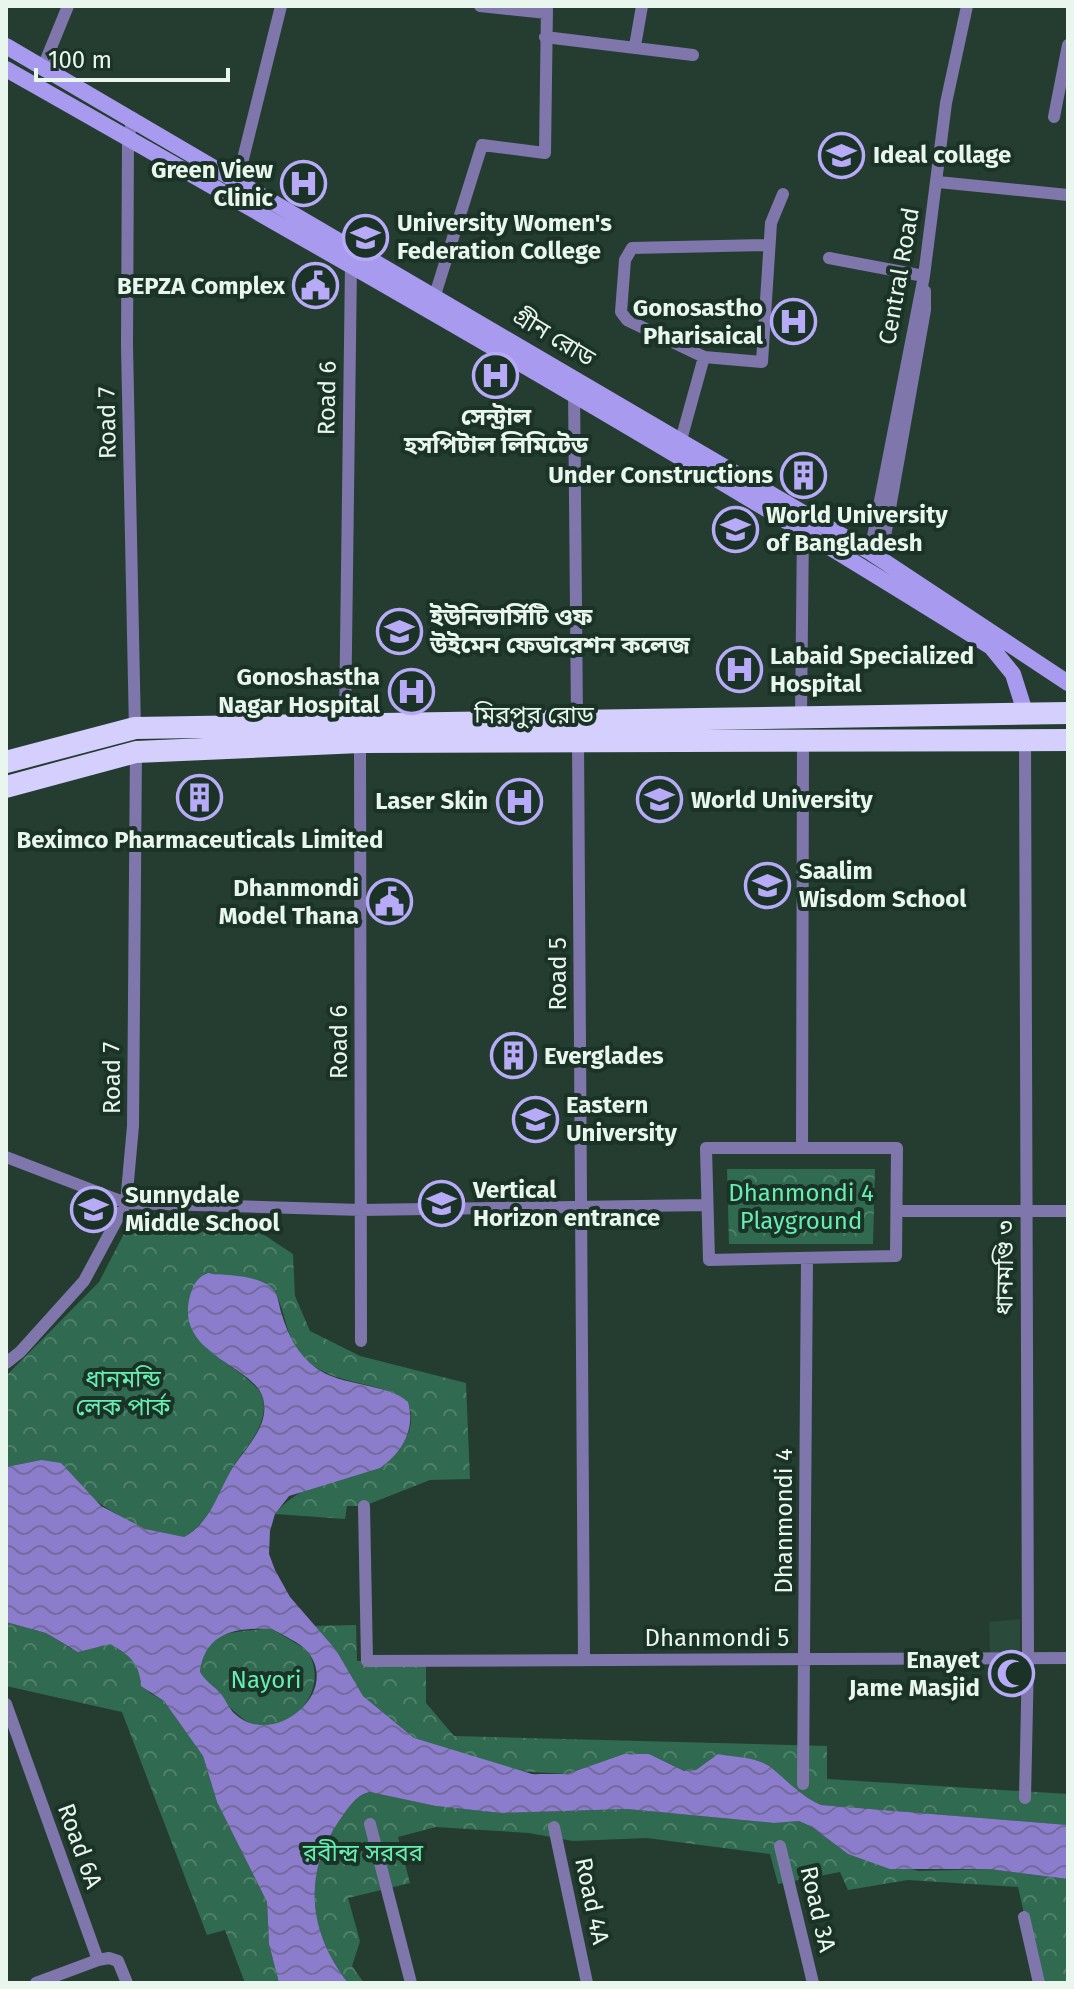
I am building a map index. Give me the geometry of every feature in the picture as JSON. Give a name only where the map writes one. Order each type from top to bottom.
[{"type":"highway","points":[[1025,712],[1025,739]]},
{"type":"highway","name":"মিরপুর রোড","points":[[6,787],[136,752],[801,716],[1068,713]]},
{"type":"highway","name":"মিরপুর রোড","points":[[6,762],[135,728],[345,724],[578,730],[803,741],[1068,740]]},
{"type":"main road","name":"গ্রীন রোড","points":[[6,46],[681,440],[991,647],[1013,674],[1025,712]]},
{"type":"main road","name":"গ্রীন রোড","points":[[6,69],[351,265],[574,398],[803,522],[875,556],[1068,683]]},
{"type":"street","points":[[43,67],[68,6]]},
{"type":"street","points":[[238,179],[281,6]]},
{"type":"street","points":[[435,295],[482,145],[545,153],[547,10],[480,6]]},
{"type":"street","points":[[635,46],[642,6]]},
{"type":"street","name":"Central Road","points":[[875,556],[924,276],[946,103],[967,6]]},
{"type":"street","points":[[545,37],[693,55]]},
{"type":"street","points":[[1054,117],[1068,45]]},
{"type":"street","name":"Road 7","points":[[6,1363],[29,1343],[84,1281],[126,1203],[133,1126],[136,752],[127,346],[128,139],[133,118]]},
{"type":"street","points":[[938,182],[1068,195]]},
{"type":"street","points":[[768,245],[632,248],[627,253],[624,316],[704,357],[758,363],[765,358],[768,245],[771,223],[783,194]]},
{"type":"street","points":[[829,258],[924,276]]},
{"type":"street","name":"Road 6","points":[[345,724],[351,265]]},
{"type":"street","points":[[681,440],[704,357]]},
{"type":"street","name":"Road 5","points":[[573,377],[584,1660]]},
{"type":"street","points":[[801,716],[803,522]]},
{"type":"street","name":"ধানমণ্ডি ৩","points":[[1025,739],[1028,1659],[1025,1798]]},
{"type":"street","points":[[802,1148],[803,741]]},
{"type":"street","name":"Road 6","points":[[360,742],[361,1341]]},
{"type":"street","points":[[706,1148],[802,1148],[897,1148],[896,1256],[709,1260],[706,1148]]},
{"type":"street","points":[[6,1157],[126,1203],[361,1210],[707,1205]]},
{"type":"street","points":[[897,1211],[1068,1211]]},
{"type":"street","name":"Dhanmondi 4","points":[[803,1784],[807,1258]]},
{"type":"street","name":"Dhanmondi 5","points":[[364,1506],[367,1661],[1068,1658]]},
{"type":"street","name":"Road 6A","points":[[6,1704],[98,1960]]},
{"type":"street","points":[[370,1824],[411,1983]]},
{"type":"street","name":"Road 4A","points":[[554,1827],[587,1983]]},
{"type":"street","name":"Road 3A","points":[[780,1846],[813,1983]]},
{"type":"street","points":[[1024,1917],[1039,1983]]},
{"type":"street","points":[[36,1983],[98,1960],[118,1961],[127,1983]]},
{"type":"shaded area","points":[[1020,1619],[1020,1654],[990,1654],[989,1622]]},
{"type":"green space","name":"Dhanmondi 4 Playground","points":[[727,1169],[875,1169],[873,1244],[729,1244]]},
{"type":"green space","name":"ধানমন্ডি লেক পার্ক","points":[[162,1221],[249,1225],[293,1254],[295,1296],[310,1331],[360,1356],[466,1383],[470,1479],[430,1480],[364,1506],[347,1506],[345,1519],[275,1514],[292,1498],[311,1488],[379,1466],[407,1437],[411,1412],[406,1402],[397,1395],[328,1374],[302,1356],[292,1340],[273,1289],[262,1283],[207,1273],[192,1293],[197,1327],[209,1349],[258,1389],[264,1407],[257,1432],[201,1524],[184,1537],[165,1535],[146,1529],[108,1509],[41,1460],[6,1467],[6,1376],[99,1282],[129,1224]]},
{"type":"green space","name":"রবীন্দ্র সরবর","points":[[6,1622],[46,1633],[72,1649],[110,1644],[132,1659],[140,1682],[150,1693],[164,1701],[203,1756],[217,1802],[267,1902],[269,1944],[279,1983],[245,1983],[225,1930],[207,1935],[122,1712],[6,1686]]},
{"type":"green space","points":[[356,1625],[357,1661],[426,1661],[426,1703],[454,1736],[827,1746],[827,1779],[1068,1794],[1068,1825],[821,1805],[758,1761],[718,1754],[696,1770],[684,1771],[649,1754],[624,1754],[567,1774],[515,1771],[414,1738],[363,1696],[336,1650],[314,1626]]},
{"type":"green space","name":"Nayori","points":[[272,1629],[307,1650],[315,1679],[305,1705],[295,1716],[268,1726],[246,1721],[200,1673],[207,1649],[220,1636]]},
{"type":"green space","name":"রবীন্দ্র সরবর","points":[[371,1792],[436,1806],[501,1813],[627,1809],[774,1823],[799,1821],[848,1854],[919,1871],[989,1869],[1068,1879],[1068,1983],[1040,1983],[1018,1887],[908,1880],[848,1890],[840,1872],[778,1884],[770,1854],[647,1838],[573,1841],[529,1833],[436,1827],[398,1837],[410,1883],[348,1898],[360,1941],[352,1966],[364,1983],[348,1983],[335,1964],[318,1924],[315,1883],[327,1841],[339,1821],[356,1799]]},
{"type":"water","points":[[204,1275],[242,1276],[266,1284],[276,1294],[294,1343],[309,1363],[339,1379],[389,1391],[408,1402],[408,1431],[395,1455],[380,1468],[289,1496],[275,1514],[270,1531],[269,1554],[290,1597],[336,1650],[363,1696],[414,1738],[532,1774],[567,1774],[624,1754],[649,1754],[684,1771],[696,1770],[718,1754],[763,1763],[821,1805],[1068,1825],[1068,1879],[989,1869],[890,1869],[848,1854],[799,1821],[774,1823],[627,1809],[501,1813],[436,1806],[370,1792],[356,1799],[339,1821],[327,1841],[315,1883],[318,1924],[335,1964],[348,1983],[279,1983],[269,1944],[267,1902],[217,1802],[203,1756],[164,1701],[141,1686],[133,1661],[110,1644],[78,1652],[46,1633],[6,1622],[6,1467],[41,1460],[61,1463],[101,1506],[145,1529],[184,1537],[206,1518],[229,1474],[254,1438],[263,1419],[263,1398],[246,1376],[204,1346],[193,1332],[188,1316],[193,1288]],"holes":[[[246,1629],[272,1629],[308,1652],[316,1668],[316,1684],[298,1712],[283,1721],[267,1725],[250,1723],[233,1712],[202,1675],[203,1659],[208,1648],[224,1635]]]},
{"type":"place","name":"Ideal collage","points":[[842,155]]},
{"type":"place","name":"Green View Clinic","points":[[304,184]]},
{"type":"place","name":"University Women's Federation College","points":[[366,237]]},
{"type":"place","name":"BEPZA Complex","points":[[316,286]]},
{"type":"place","name":"Gonosastho Pharisaical","points":[[794,322]]},
{"type":"place","name":"সেন্ট্রাল হসপিটাল লিমিটেড","points":[[496,375]]},
{"type":"place","name":"Under Constructions","points":[[804,475]]},
{"type":"place","name":"World University of Bangladesh","points":[[735,529]]},
{"type":"place","name":"ইউনিভার্সিটি ওফ উইমেন ফেডারেশন কলেজ","points":[[399,631]]},
{"type":"place","name":"Labaid Specialized Hospital","points":[[739,670]]},
{"type":"place","name":"Gonoshastha Nagar Hospital","points":[[411,691]]},
{"type":"place","name":"Beximco Pharmaceuticals Limited","points":[[200,798]]},
{"type":"place","name":"World University","points":[[660,800]]},
{"type":"place","name":"Laser Skin","points":[[519,801]]},
{"type":"place","name":"Saalim Wisdom School","points":[[768,885]]},
{"type":"place","name":"Dhanmondi Model Thana","points":[[390,902]]},
{"type":"place","name":"Everglades","points":[[513,1056]]},
{"type":"place","name":"Eastern University","points":[[535,1119]]},
{"type":"place","name":"Vertical Horizon entrance","points":[[442,1204]]},
{"type":"place","name":"Sunnydale Middle School","points":[[94,1209]]},
{"type":"place","name":"Enayet Jame Masjid","points":[[1011,1674]]}]
